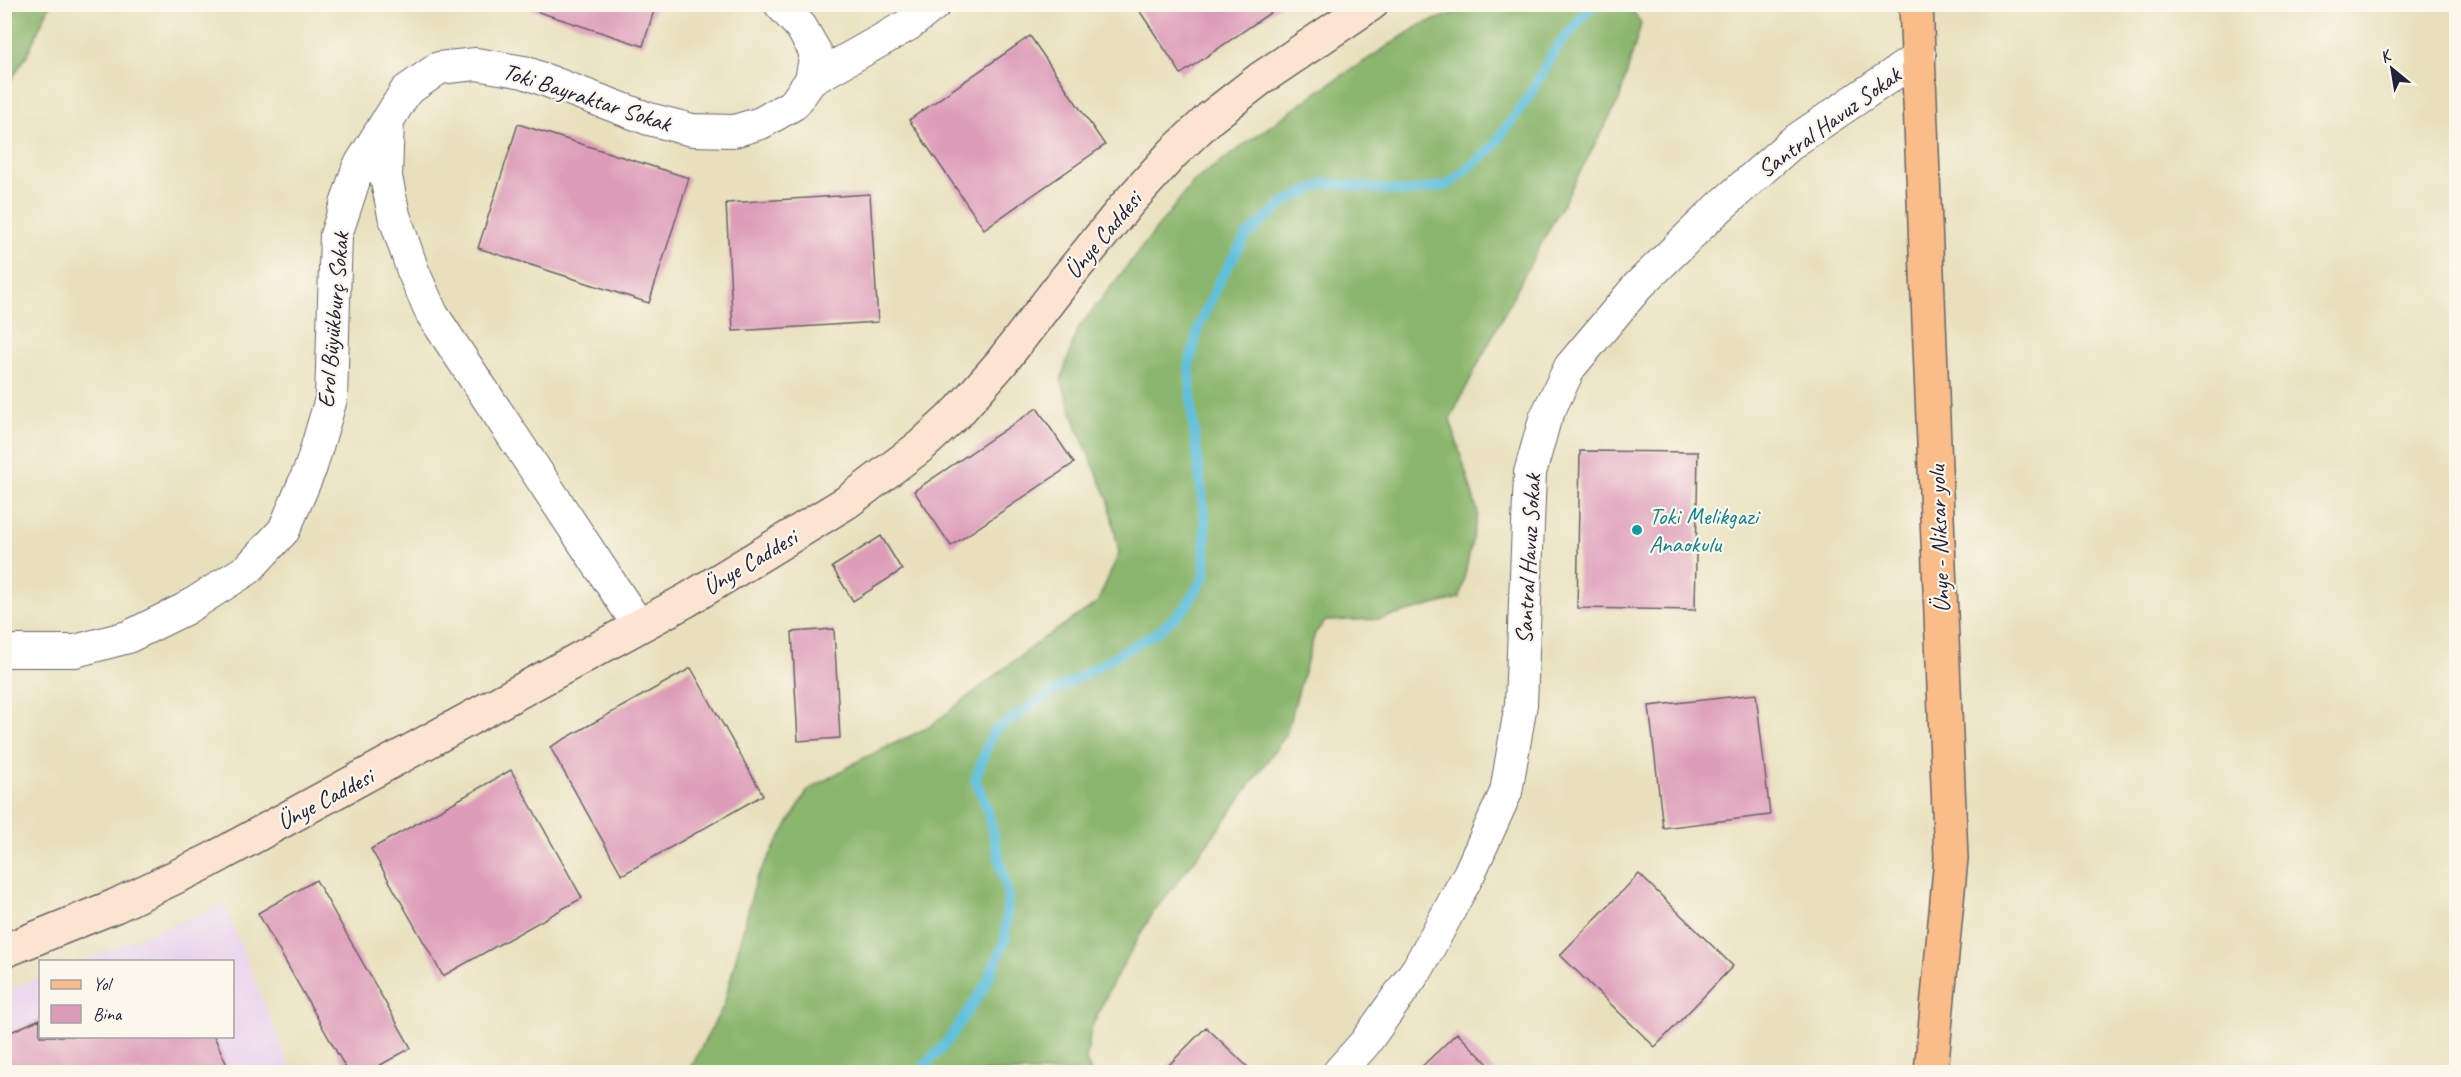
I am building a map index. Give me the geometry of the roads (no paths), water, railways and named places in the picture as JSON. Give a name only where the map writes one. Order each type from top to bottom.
[{"type":"main road","name":"Ünye Caddesi","points":[[4,951],[115,906],[209,861],[639,626],[784,542],[847,502],[921,446],[960,411],[1128,203],[1173,153],[1210,118],[1260,79],[1371,4]]},
{"type":"main road","name":"Ünye - Niksar yolu","points":[[1916,4],[1920,57],[1951,858],[1931,1072]]},
{"type":"street","name":"Toki Bayraktar Sokak","points":[[639,626],[432,314],[413,271],[394,215],[386,177],[388,120],[406,91],[439,68],[476,64],[524,72],[649,119],[692,130],[734,131],[761,123],[794,104],[811,80],[816,53],[801,27],[780,4]]},
{"type":"street","points":[[811,80],[908,25],[935,4]]},
{"type":"street","name":"Santral Havuz Sokak","points":[[1339,1072],[1365,1043],[1418,968],[1469,874],[1506,792],[1521,704],[1530,473],[1545,418],[1570,368],[1638,286],[1793,142],[1920,57]]},
{"type":"street","name":"Erol Büyükburç Sokak","points":[[4,651],[75,651],[128,638],[184,609],[248,568],[284,530],[311,467],[331,399],[336,235],[358,168],[388,120]]},
{"type":"waterway","points":[[919,1072],[947,1042],[985,986],[1005,940],[1008,895],[988,811],[975,779],[993,732],[1036,702],[1159,631],[1185,608],[1205,576],[1205,521],[1192,413],[1189,365],[1200,323],[1220,280],[1245,237],[1285,202],[1325,183],[1408,192],[1447,185],[1491,149],[1528,98],[1556,48],[1594,4]]},
{"type":"place","name":"Toki Melikgazi Anaokulu","points":[[1637,530]]}]
